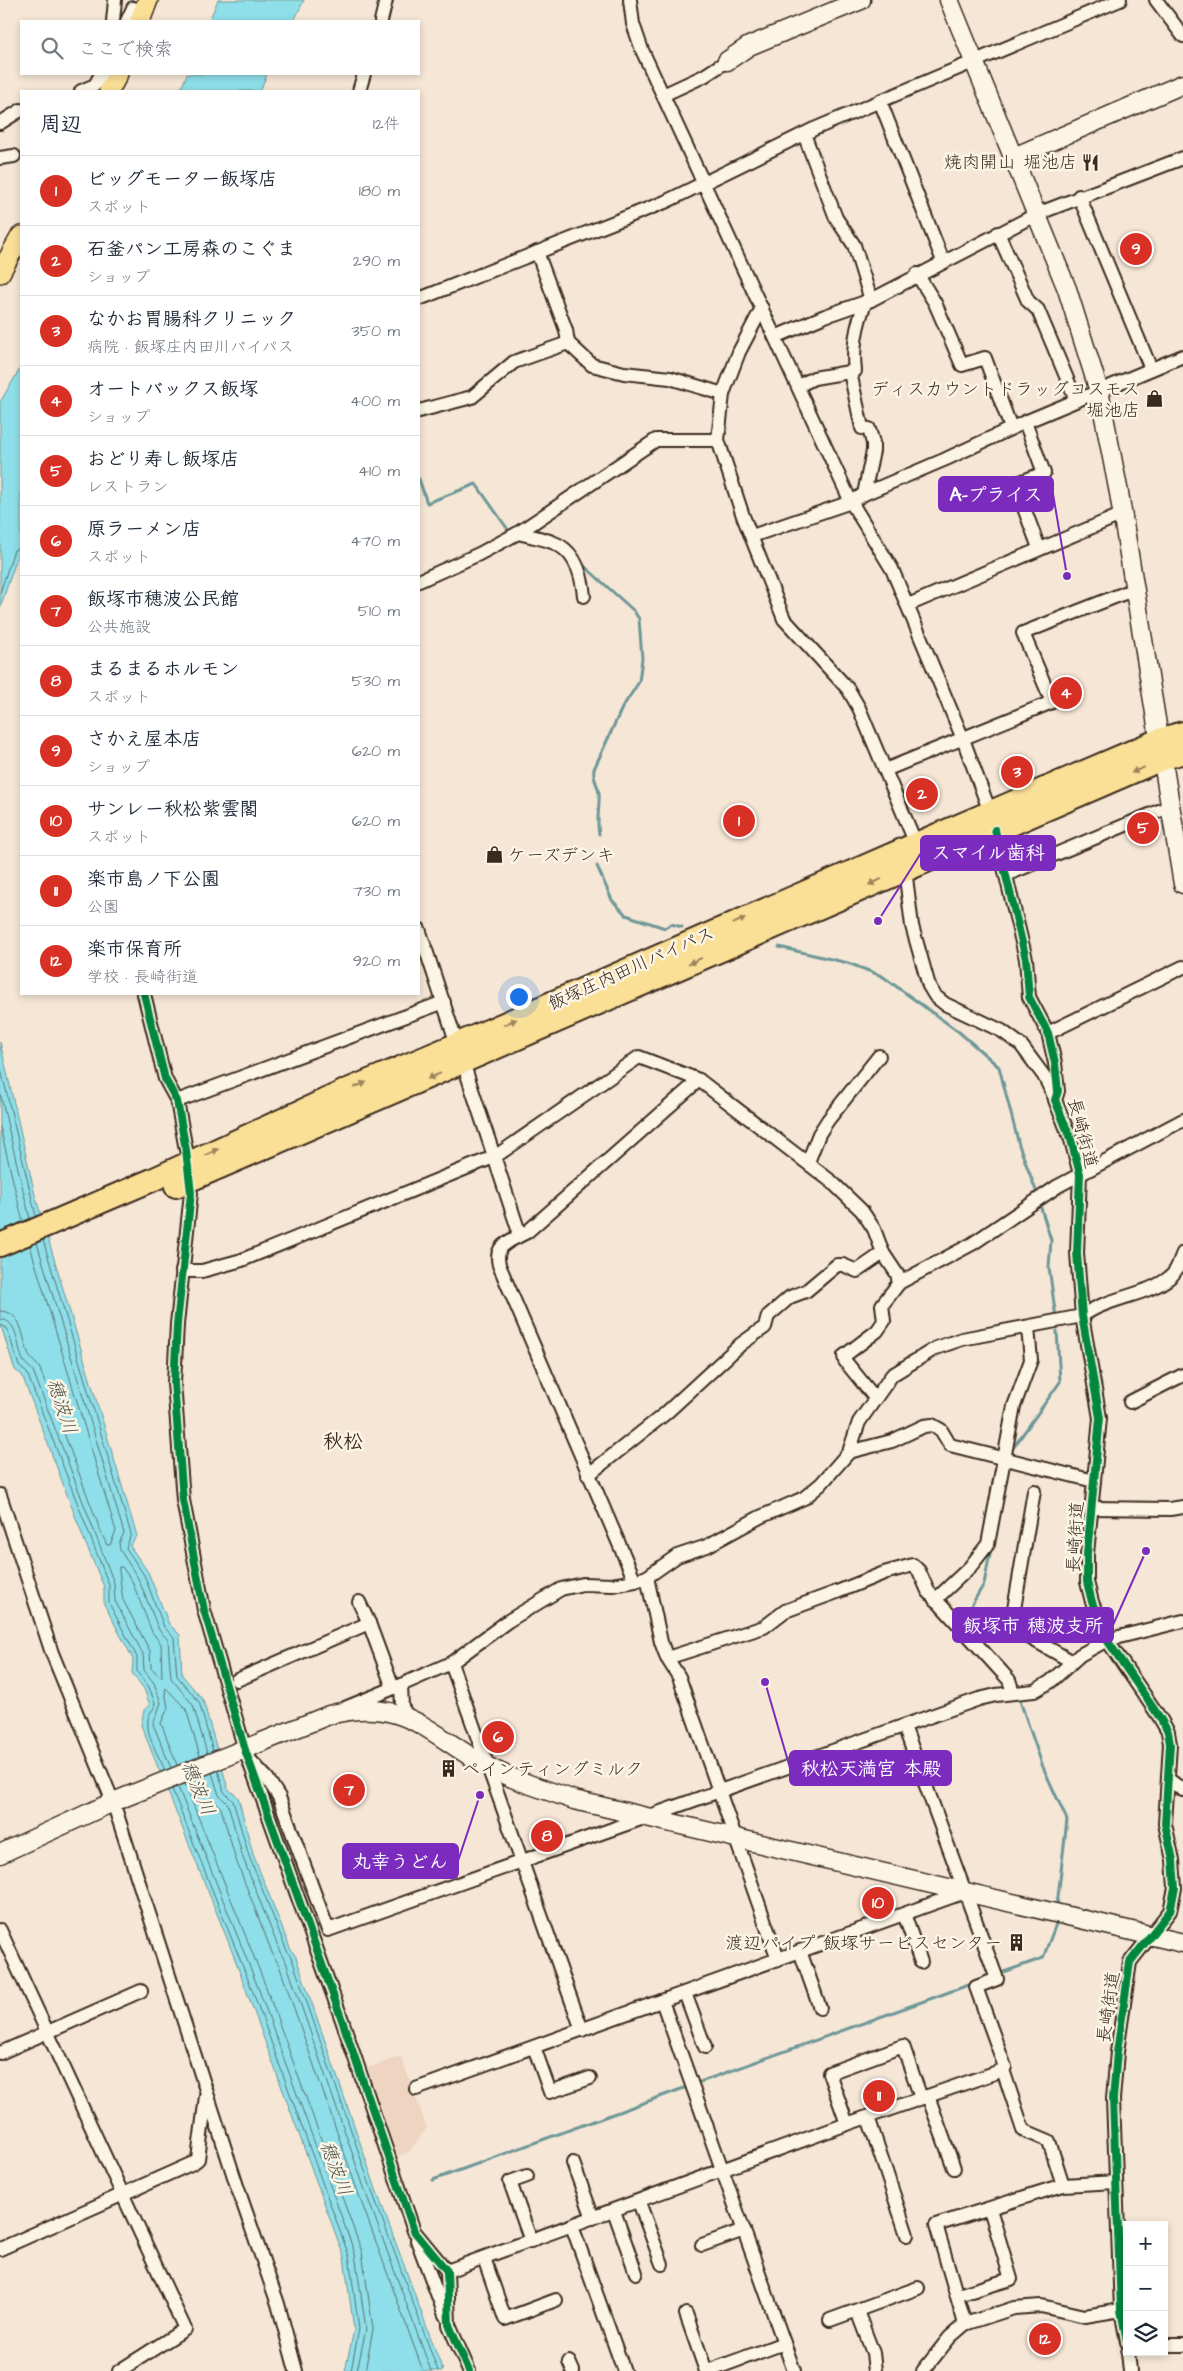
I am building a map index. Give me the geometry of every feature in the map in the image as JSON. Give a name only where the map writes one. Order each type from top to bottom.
[{"type":"highway","name":"飯塚庄内田川バイパス","points":[[0,1261],[152,1188],[461,1053],[916,844],[993,821],[1168,751],[1183,733]]},
{"type":"highway","name":"飯塚庄内田川バイパス","points":[[461,1053],[905,869],[993,821]]},
{"type":"highway","name":"飯塚庄内田川バイパス","points":[[0,1245],[152,1188]]},
{"type":"main road","points":[[110,90],[117,75]]},
{"type":"main road","points":[[0,272],[20,238]]},
{"type":"street","points":[[112,20],[115,0]]},
{"type":"street","points":[[380,20],[386,0]]},
{"type":"street","name":"長崎街道","points":[[630,0],[634,24],[642,50],[851,502],[892,569],[963,739],[993,821],[1026,959],[1029,997],[1048,1033],[1053,1050],[1058,1091],[1055,1100],[1072,1140],[1080,1174],[1077,1254],[1082,1316],[1100,1418],[1087,1554],[1088,1582],[1092,1602],[1107,1640],[1168,1732],[1170,1744],[1165,1824],[1173,1860],[1175,1888],[1170,1911],[1151,1937],[1139,1948],[1130,1962],[1119,2034],[1113,2099],[1123,2316]]},
{"type":"street","points":[[663,96],[704,76],[749,46],[861,0]]},
{"type":"street","points":[[949,0],[1067,289],[1099,391],[1123,514],[1135,589],[1168,751],[1171,806],[1183,884]]},
{"type":"street","points":[[420,299],[665,202],[804,134],[880,100],[1120,0]]},
{"type":"street","points":[[1156,0],[1183,36]]},
{"type":"street","points":[[1167,0],[1183,36]]},
{"type":"street","points":[[127,20],[133,8],[144,11]]},
{"type":"street","points":[[82,90],[95,85],[100,75]]},
{"type":"street","points":[[359,90],[364,75]]},
{"type":"street","points":[[1014,156],[1183,84]]},
{"type":"street","points":[[880,100],[943,261]]},
{"type":"street","points":[[0,123],[20,111]]},
{"type":"street","points":[[798,386],[814,378],[855,371],[854,346],[861,313],[868,301],[854,245],[836,218],[804,134]]},
{"type":"street","points":[[0,158],[14,156]]},
{"type":"street","points":[[775,337],[825,316],[868,301],[998,232],[1037,214],[1079,196],[1183,158]]},
{"type":"street","points":[[1079,196],[1151,369]]},
{"type":"street","points":[[998,232],[1028,301],[1038,310],[1076,400]]},
{"type":"street","points":[[537,252],[566,330],[568,343],[592,366],[624,373],[670,378],[722,394]]},
{"type":"street","points":[[917,274],[935,303],[962,365],[985,358],[1011,428]]},
{"type":"street","points":[[762,308],[739,352],[722,394],[718,440],[726,470],[784,619],[848,689],[916,844],[905,869],[912,926],[929,986],[945,1004],[1002,1031],[1021,1045],[1044,1076],[1055,1100]]},
{"type":"street","points":[[420,411],[472,397],[514,362],[568,343]]},
{"type":"street","points":[[752,536],[851,502],[864,494],[946,459],[1011,428],[1183,356]]},
{"type":"street","points":[[850,372],[862,428],[869,429],[873,443],[864,494]]},
{"type":"street","points":[[1025,422],[1044,473],[1015,484],[1039,548]]},
{"type":"street","points":[[420,582],[479,554],[518,533],[656,440],[718,440]]},
{"type":"street","points":[[908,605],[1123,514]]},
{"type":"street","points":[[518,533],[552,542],[563,548],[579,566],[584,596]]},
{"type":"street","points":[[885,770],[1052,702],[1023,634],[1135,589]]},
{"type":"street","points":[[1006,875],[1171,806]]},
{"type":"street","points":[[420,932],[496,1156],[518,1229],[517,1237]]},
{"type":"street","points":[[1048,1033],[1183,967]]},
{"type":"street","points":[[144,995],[165,1079],[177,1101],[186,1150]]},
{"type":"street","points":[[177,1101],[444,1002]]},
{"type":"street","points":[[808,1162],[819,1134],[828,1120],[879,1056]]},
{"type":"street","points":[[182,1271],[202,1271],[242,1260],[496,1156],[638,1057],[699,1080],[832,1182],[862,1211],[874,1229],[883,1253],[897,1274],[899,1283]]},
{"type":"street","points":[[699,1080],[526,1232],[500,1247],[497,1252],[499,1265],[588,1474],[641,1579],[666,1658],[679,1677],[778,1959]]},
{"type":"street","points":[[875,1398],[845,1361],[844,1356],[877,1331],[884,1321],[882,1305],[899,1283],[972,1244],[1058,1186],[1183,1120]]},
{"type":"street","points":[[191,1193],[182,1271],[174,1383],[183,1500],[204,1610],[244,1753],[339,2011],[414,2231],[449,2325],[469,2371]]},
{"type":"street","points":[[588,1474],[666,1413],[741,1344],[766,1328],[768,1316],[790,1297],[806,1291],[837,1265],[843,1265],[857,1271],[883,1253]]},
{"type":"street","points":[[0,1854],[113,1802],[244,1753],[451,1663],[508,1621],[561,1589],[583,1584],[612,1585],[641,1579],[677,1556],[707,1546],[760,1517],[804,1498],[820,1484],[849,1452],[854,1431],[892,1375],[936,1348],[962,1339],[1028,1328],[1082,1316],[1092,1309],[1154,1286],[1170,1277],[1177,1269],[1183,1253]]},
{"type":"street","points":[[935,1600],[970,1567],[988,1544],[1014,1406],[1031,1360],[1028,1328]]},
{"type":"street","points":[[1130,1402],[1183,1375]]},
{"type":"street","points":[[849,1452],[892,1441],[924,1426],[932,1425],[941,1430],[950,1445],[1094,1481]]},
{"type":"street","points":[[1034,1491],[1011,1627],[1072,1661]]},
{"type":"street","points":[[0,1495],[52,1653],[113,1802],[206,2091],[278,2304],[296,2371]]},
{"type":"street","points":[[1091,1508],[1170,1509],[1183,1507]]},
{"type":"street","points":[[666,1658],[764,1626],[785,1611],[884,1573],[913,1565],[919,1571],[928,1592],[1009,1680],[1013,1692]]},
{"type":"street","points":[[359,1602],[397,1686],[402,1707],[408,1717]]},
{"type":"street","points":[[244,1753],[266,1778],[279,1797],[328,1930],[979,1699],[1013,1692],[1034,1691],[1050,1682],[1072,1661],[1107,1640],[1183,1620]]},
{"type":"street","points":[[237,1680],[370,1623]]},
{"type":"street","points":[[451,1663],[582,2030]]},
{"type":"street","points":[[329,1715],[353,1709],[376,1709],[408,1717],[487,1766],[521,1781],[574,1800],[1183,1943]]},
{"type":"street","points":[[904,1726],[998,1979],[976,1987],[1005,2067],[1003,2070],[1023,2130],[1049,2141],[1063,2185]]},
{"type":"street","points":[[1168,1779],[1183,1790]]},
{"type":"street","points":[[416,2089],[965,1892]]},
{"type":"street","points":[[904,1914],[921,1962]]},
{"type":"street","points":[[0,1930],[185,2329],[119,2371]]},
{"type":"street","points":[[800,1951],[820,2008]]},
{"type":"street","points":[[0,2053],[141,1991]]},
{"type":"street","points":[[685,1992],[705,2047]]},
{"type":"street","points":[[662,2001],[794,2371]]},
{"type":"street","points":[[847,2124],[829,2073],[903,2046],[954,2168]]},
{"type":"street","points":[[534,2047],[550,2092],[590,2078]]},
{"type":"street","points":[[447,2271],[531,2242],[847,2124],[1003,2070]]},
{"type":"street","points":[[0,2249],[194,2163],[198,2159],[206,2091]]},
{"type":"street","points":[[868,2117],[907,2234]]},
{"type":"street","points":[[573,2164],[593,2218]]},
{"type":"street","points":[[527,2176],[510,2182],[531,2242]]},
{"type":"street","points":[[966,2324],[936,2225],[1063,2185],[1116,2182]]},
{"type":"street","points":[[639,2202],[662,2264]]},
{"type":"street","points":[[958,2294],[1011,2278],[990,2209]]},
{"type":"street","points":[[614,2211],[636,2273]]},
{"type":"street","points":[[572,2226],[624,2371]]},
{"type":"street","points":[[702,2245],[744,2230]]},
{"type":"street","points":[[414,2231],[447,2271],[449,2325]]},
{"type":"street","points":[[484,2258],[505,2319],[556,2300]]},
{"type":"street","points":[[830,2320],[918,2288]]},
{"type":"street","points":[[923,2371],[944,2343],[966,2324],[1014,2308],[1041,2306],[1085,2316],[1122,2310]]},
{"type":"street","points":[[857,2311],[873,2353],[875,2371]]},
{"type":"street","points":[[686,2314],[707,2371],[784,2343]]},
{"type":"street","points":[[1168,2345],[1183,2345]]},
{"type":"street","points":[[1128,2356],[1130,2371]]},
{"type":"shaded area","points":[[401,2056],[427,2128],[409,2152],[398,2156],[368,2068]]},
{"type":"green space","points":[[884,2085],[889,2102],[873,2107],[868,2090]]},
{"type":"water","points":[[218,0],[304,0],[294,20],[209,20]]},
{"type":"water","points":[[187,75],[267,75],[260,90],[180,90]]},
{"type":"water","points":[[20,369],[20,549],[0,608],[0,402]]},
{"type":"water","name":"穂波川","points":[[0,1042],[35,1195],[137,1536],[130,1546],[148,1572],[169,1624],[180,1635],[182,1675],[203,1700],[228,1789],[238,1797],[253,1854],[290,1948],[296,1957],[377,2192],[443,2371],[345,2371],[354,2330],[344,2257],[230,1946],[141,1725],[144,1710],[150,1705],[144,1689],[132,1673],[133,1659],[104,1604],[104,1587],[22,1375],[15,1370],[0,1323]]},
{"type":"waterway","points":[[420,482],[427,503],[476,484],[509,531]]},
{"type":"waterway","points":[[581,563],[634,611],[639,619],[642,658],[639,682],[622,708],[594,769],[599,793],[599,834]]},
{"type":"waterway","points":[[597,866],[612,900],[626,915],[665,928],[671,924],[682,927]]},
{"type":"waterway","points":[[779,947],[848,963],[882,976],[959,1032],[999,1067],[1019,1145],[1038,1196]]},
{"type":"waterway","points":[[1041,1208],[1051,1240],[1049,1267],[1056,1318]]},
{"type":"waterway","points":[[1011,1451],[1060,1382],[1057,1331]]},
{"type":"waterway","points":[[962,1621],[984,1584],[991,1548]]},
{"type":"waterway","points":[[1018,1695],[1043,1767],[1067,1820],[1057,1905]]},
{"type":"waterway","points":[[1004,1972],[1043,1958],[1056,1924]]},
{"type":"waterway","points":[[700,2082],[974,1983]]},
{"type":"waterway","points":[[433,2180],[684,2088]]},
{"type":"cycle path","points":[[995,830],[1026,959],[1029,997],[1048,1033],[1055,1063],[1058,1091],[1055,1100],[1071,1140],[1080,1174],[1077,1253],[1082,1316],[1100,1418],[1087,1554],[1087,1582],[1092,1602],[1107,1640],[1160,1718],[1168,1732],[1170,1744],[1165,1824],[1173,1860],[1175,1888],[1170,1911],[1130,1962],[1117,2052],[1113,2099],[1121,2310],[1123,2321]]},
{"type":"cycle path","points":[[144,995],[165,1079],[177,1101],[186,1150],[191,1193],[177,1324],[174,1383],[183,1500],[204,1610],[245,1750],[342,2020],[414,2231],[447,2271],[449,2325],[469,2371]]},
{"type":"place","name":"焼肉開山 堀池店","points":[[1091,162]]},
{"type":"place","name":"さかえ屋本店","points":[[1136,249]]},
{"type":"place","name":"ディスカウントドラッグコスモス 堀池店","points":[[1154,399]]},
{"type":"place","name":"A-プライス","points":[[1067,576]]},
{"type":"place","name":"オートバックス飯塚","points":[[1066,693]]},
{"type":"place","name":"なかお胃腸科クリニック","points":[[1017,772]]},
{"type":"place","name":"石釜パン工房森のこぐま","points":[[922,794]]},
{"type":"place","name":"ビッグモーター飯塚店","points":[[739,821]]},
{"type":"place","name":"おどり寿し飯塚店","points":[[1143,828]]},
{"type":"place","name":"ケーズデンキ","points":[[494,855]]},
{"type":"place","name":"スマイル歯科","points":[[878,921]]},
{"type":"place","name":"飯塚市 穂波支所","points":[[1146,1551]]},
{"type":"place","name":"秋松天満宮 本殿","points":[[765,1682]]},
{"type":"place","name":"原ラーメン店","points":[[498,1737]]},
{"type":"place","name":"ペインティングミルク","points":[[448,1769]]},
{"type":"place","name":"飯塚市穂波公民館","points":[[349,1790]]},
{"type":"place","name":"丸幸うどん","points":[[480,1795]]},
{"type":"place","name":"まるまるホルモン","points":[[547,1836]]},
{"type":"place","name":"サンレー秋松紫雲閣","points":[[878,1903]]},
{"type":"place","name":"渡辺パイプ 飯塚サービスセンター","points":[[1016,1943]]},
{"type":"place","name":"楽市島ノ下公園","points":[[879,2096]]},
{"type":"place","name":"楽市保育所","points":[[1045,2339]]},
{"type":"district","name":"秋松","points":[[343,1441]]}]
